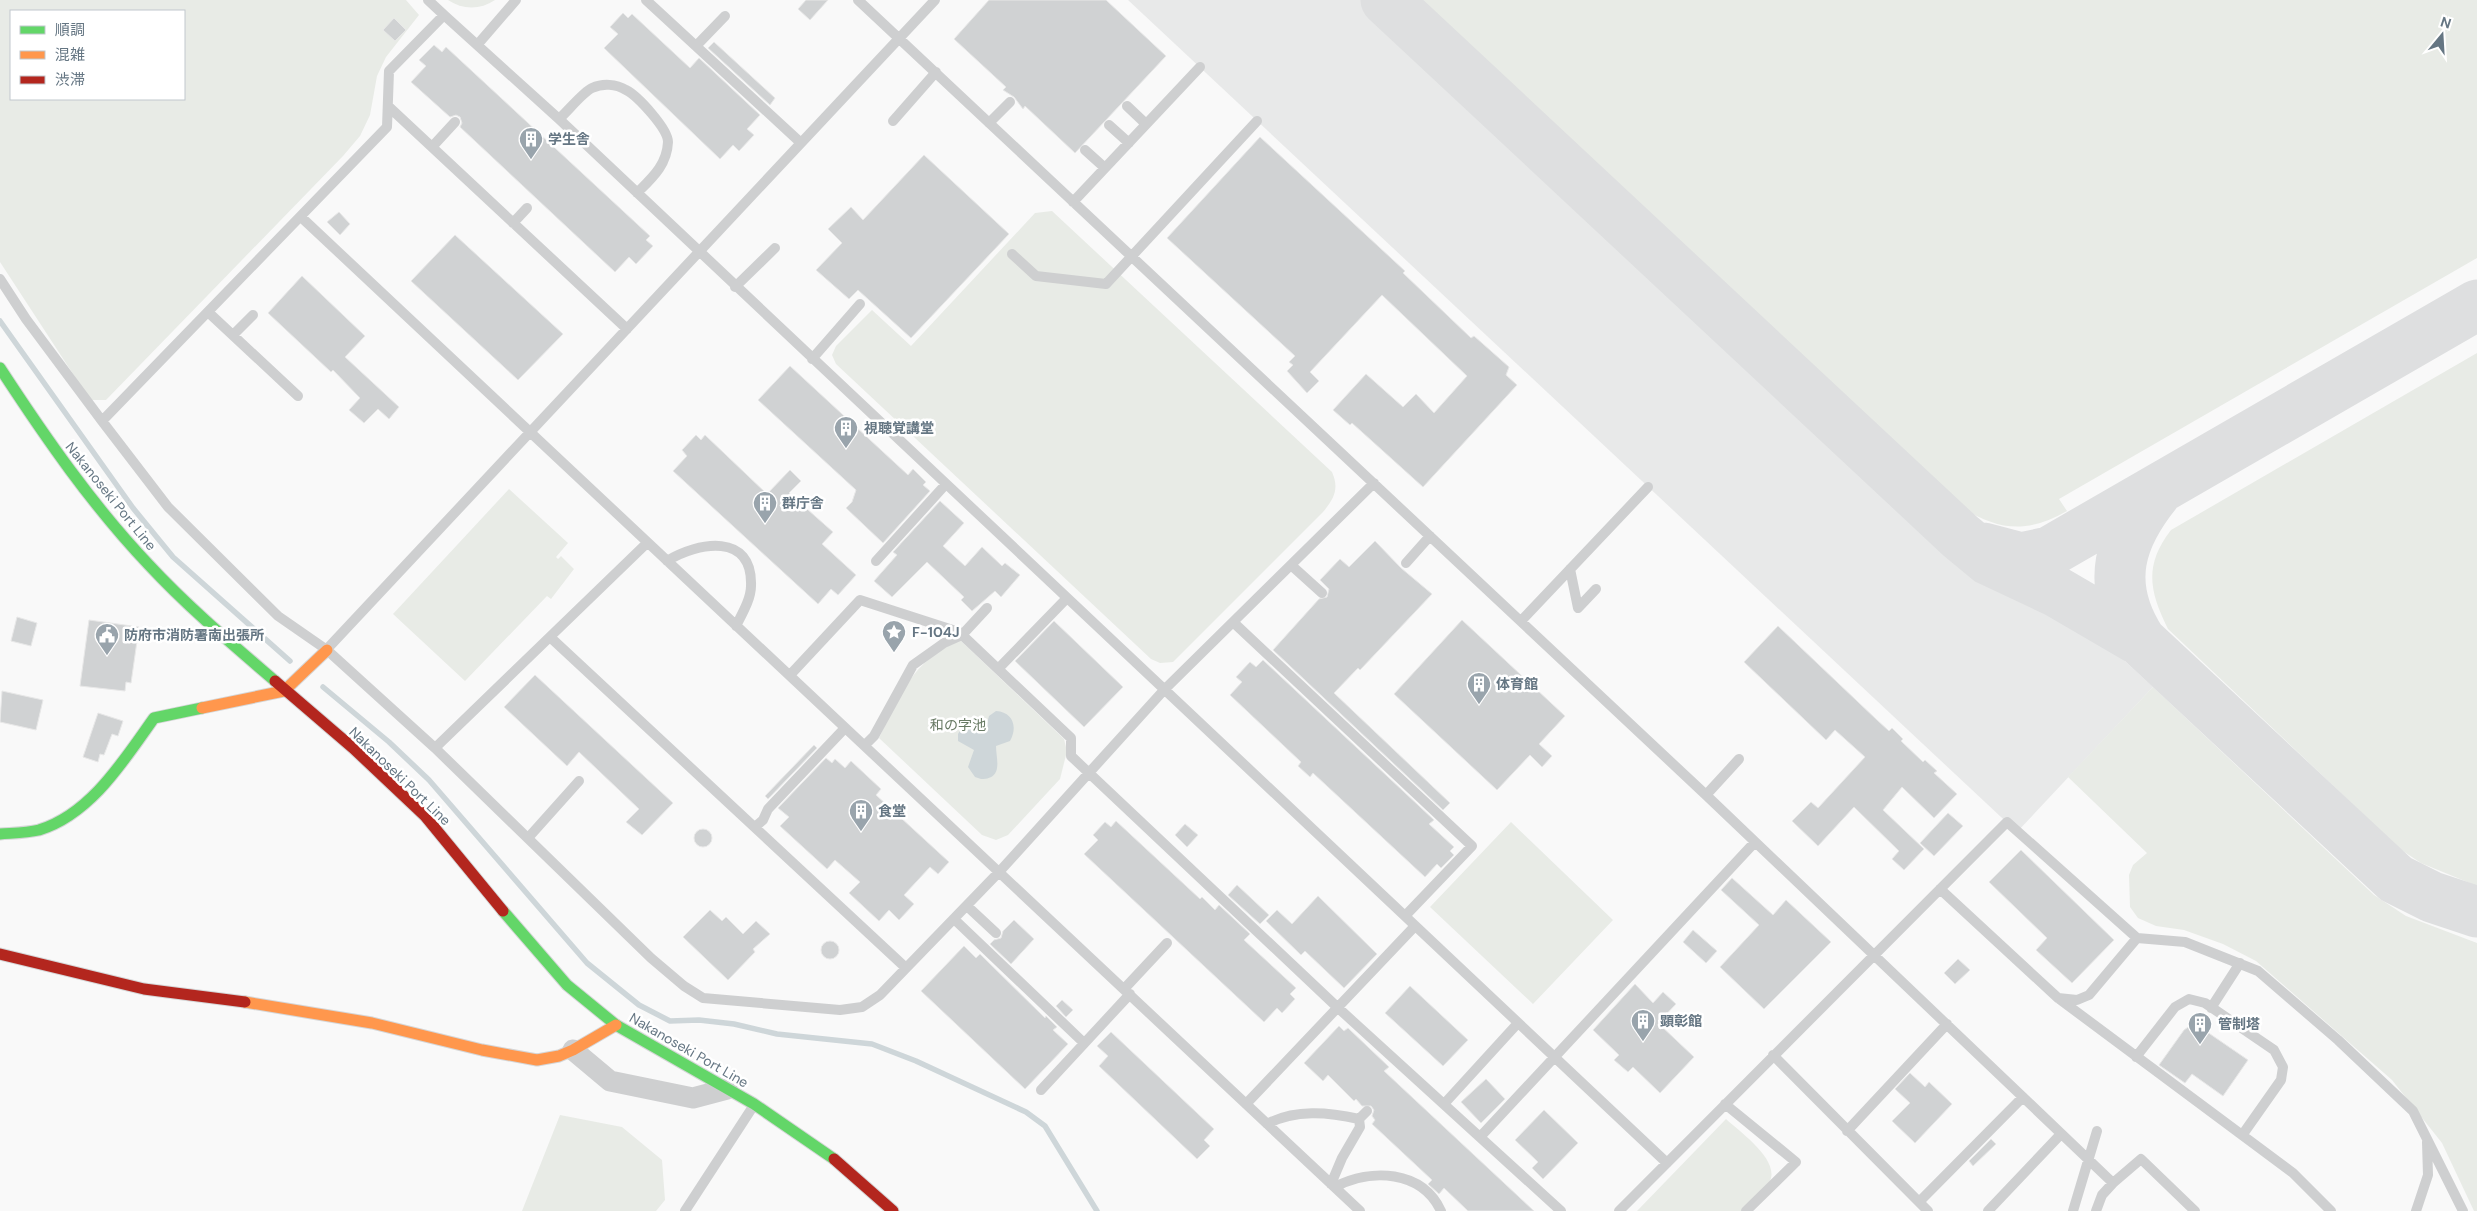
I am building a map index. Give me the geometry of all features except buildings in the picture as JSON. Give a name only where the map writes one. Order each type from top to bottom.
[{"type":"main road","name":"Nakanoseki Port Line","points":[[0,368],[43,434],[95,503],[149,565],[200,616],[284,691],[353,748],[425,816],[541,956],[567,984],[616,1025],[754,1104],[826,1152],[893,1211]]},
{"type":"main road","points":[[0,834],[45,827],[73,812],[103,786],[154,718],[284,691],[327,650]]},
{"type":"main road","points":[[0,954],[144,989],[256,1003],[372,1023],[482,1050],[537,1060],[559,1056],[573,1050],[616,1025]]},
{"type":"street","points":[[573,1050],[610,1081],[693,1098],[727,1089]]},
{"type":"lane","points":[[428,0],[559,119],[735,287],[1667,1163]]},
{"type":"lane","points":[[478,44],[516,0]]},
{"type":"lane","points":[[646,0],[801,143]]},
{"type":"lane","points":[[858,0],[1706,795],[2113,1183]]},
{"type":"lane","points":[[327,650],[934,0]]},
{"type":"lane","points":[[102,422],[387,127],[389,71],[444,14]]},
{"type":"lane","points":[[696,46],[725,16]]},
{"type":"lane","points":[[1073,202],[1200,67]]},
{"type":"lane","points":[[892,121],[936,72]]},
{"type":"lane","points":[[559,119],[592,88],[609,84],[627,90],[663,126],[668,140],[665,159],[657,173],[637,193]]},
{"type":"lane","points":[[990,123],[1010,102]]},
{"type":"lane","points":[[388,106],[626,329]]},
{"type":"lane","points":[[1127,106],[1146,124]]},
{"type":"lane","points":[[1012,254],[1036,276],[1106,284],[1257,121]]},
{"type":"lane","points":[[432,147],[455,122]]},
{"type":"lane","points":[[1109,125],[1129,143]]},
{"type":"lane","points":[[1085,150],[1106,168]]},
{"type":"lane","points":[[513,223],[527,208]]},
{"type":"lane","points":[[301,217],[1360,1211]]},
{"type":"lane","points":[[735,287],[775,248]]},
{"type":"lane","points":[[0,279],[26,319],[168,508],[278,616],[327,650],[435,748],[651,958],[684,986],[703,998],[840,1010],[862,1007],[880,995],[1000,872],[1164,690],[1374,483]]},
{"type":"lane","points":[[812,359],[860,304]]},
{"type":"lane","points":[[208,312],[298,396]]},
{"type":"lane","points":[[233,335],[253,315]]},
{"type":"lane","points":[[876,561],[946,484]]},
{"type":"lane","points":[[1521,621],[1648,486]]},
{"type":"lane","points":[[1406,562],[1430,536]]},
{"type":"lane","points":[[435,748],[647,543]]},
{"type":"lane","points":[[667,561],[678,554],[708,546],[722,544],[736,550],[747,561],[752,588],[736,626]]},
{"type":"lane","points":[[1291,564],[1322,593]]},
{"type":"lane","points":[[1570,569],[1578,608],[1596,589]]},
{"type":"lane","points":[[998,669],[1067,598]]},
{"type":"lane","points":[[790,675],[860,600],[962,635],[1071,738],[1072,756],[1089,773],[1336,1006],[1561,1211]]},
{"type":"lane","points":[[864,745],[874,736],[913,664],[944,643],[962,635],[988,608]]},
{"type":"lane","points":[[1233,622],[1472,846],[1405,916]]},
{"type":"lane","points":[[550,637],[906,968]]},
{"type":"lane","points":[[755,827],[763,820],[768,809],[845,728]]},
{"type":"lane","points":[[1706,795],[1739,758]]},
{"type":"lane","points":[[528,838],[579,781]]},
{"type":"lane","points":[[1618,1211],[2007,822],[2137,938],[2186,942],[2258,971],[2345,1046],[2413,1111],[2463,1211]]},
{"type":"lane","points":[[1480,1137],[1556,1058],[1755,842]]},
{"type":"lane","points":[[1940,889],[2058,998],[2293,1173],[2331,1211]]},
{"type":"lane","points":[[967,906],[996,934]]},
{"type":"lane","points":[[954,919],[1084,1043]]},
{"type":"lane","points":[[1246,1104],[1336,1006],[1415,926]]},
{"type":"lane","points":[[2058,998],[2078,1000],[2089,994],[2137,938]]},
{"type":"lane","points":[[1041,1090],[1084,1043],[1167,943]]},
{"type":"lane","points":[[2211,1008],[2240,963]]},
{"type":"lane","points":[[2136,1057],[2175,1007],[2190,999],[2205,1003],[2274,1050],[2283,1067],[2281,1080],[2243,1134]]},
{"type":"lane","points":[[1444,1104],[1518,1023]]},
{"type":"lane","points":[[1847,1130],[1947,1024]]},
{"type":"lane","points":[[1773,1056],[1928,1211]]},
{"type":"lane","points":[[1919,1202],[2023,1097]]},
{"type":"lane","points":[[685,1211],[754,1104]]},
{"type":"lane","points":[[1725,1104],[1796,1162],[1746,1211]]},
{"type":"lane","points":[[1359,1119],[1367,1111]]},
{"type":"lane","points":[[1267,1124],[1290,1114],[1328,1114],[1359,1119]]},
{"type":"lane","points":[[1333,1186],[1342,1158],[1360,1127],[1359,1119]]},
{"type":"lane","points":[[2073,1211],[2097,1131]]},
{"type":"lane","points":[[1988,1211],[2061,1134]]},
{"type":"lane","points":[[2416,1211],[2428,1175],[2426,1137]]},
{"type":"lane","points":[[2096,1211],[2102,1196],[2113,1183],[2141,1159],[2195,1211]]},
{"type":"lane","points":[[1333,1186],[1369,1176],[1396,1177],[1419,1184],[1437,1202],[1442,1211]]},
{"type":"shaded area","points":[[1128,0],[1411,0],[2153,687],[2017,832]]},
{"type":"shaded area","points":[[996,711],[1010,717],[1014,731],[1010,741],[996,746],[996,772],[993,776],[981,779],[975,777],[968,767],[974,750],[958,741],[958,734],[965,722],[971,721],[985,731],[989,716]]},
{"type":"green space","points":[[0,0],[406,0],[419,15],[386,57],[377,76],[370,115],[360,136],[343,156],[106,400],[90,400],[0,262]]},
{"type":"green space","points":[[448,0],[495,0],[483,6],[472,8],[460,6]]},
{"type":"green space","points":[[1421,0],[2477,0],[2477,258],[2059,499],[2067,511],[2037,524],[2011,526],[1998,524],[1985,520],[1957,505]]},
{"type":"green space","points":[[1052,211],[1332,472],[1334,478],[1335,493],[1323,512],[1173,662],[1160,663],[1151,659],[836,364],[832,355],[836,346],[872,310],[911,346],[1035,213]]},
{"type":"green space","points":[[2477,353],[2477,886],[2421,863],[2400,849],[2168,629],[2153,590],[2152,578],[2156,555],[2171,530]]},
{"type":"green space","points":[[509,489],[568,543],[556,557],[558,559],[561,556],[574,569],[551,599],[547,596],[465,681],[393,614]]},
{"type":"green space","name":"和の字池","points":[[960,640],[1064,739],[1067,751],[1060,779],[1008,835],[996,840],[982,835],[879,738],[902,693],[919,669],[930,658]]},
{"type":"green space","points":[[2153,687],[2374,895],[2406,916],[2477,943],[2477,1211],[2474,1211],[2442,1143],[2392,1080],[2256,961],[2223,944],[2184,930],[2156,926],[2138,918],[2130,907],[2129,875],[2133,865],[2147,853],[2068,777]]},
{"type":"green space","points":[[1511,822],[1613,920],[1533,1004],[1430,907]]},
{"type":"green space","points":[[560,1115],[622,1127],[662,1160],[665,1200],[656,1211],[522,1211]]},
{"type":"green space","points":[[1726,1119],[1758,1148],[1770,1166],[1772,1175],[1769,1183],[1763,1190],[1741,1211],[1637,1211]]},
{"type":"waterway","points":[[0,321],[133,508],[173,557],[290,661]]},
{"type":"waterway","points":[[323,687],[389,742],[429,780],[587,963],[639,1005],[670,1021],[699,1020],[734,1024],[777,1034],[872,1044],[916,1061],[1026,1112],[1045,1126],[1097,1211]]},
{"type":"taxiway","points":[[1386,0],[1960,536],[1989,560],[2057,592],[2141,641]]},
{"type":"taxiway","points":[[1983,548],[2021,558],[2049,552],[2477,305]]},
{"type":"taxiway","points":[[2160,488],[2146,506],[2135,525],[2126,543],[2121,562],[2120,580],[2123,600],[2130,620],[2141,641],[2396,879],[2432,897],[2477,912]]},
{"type":"traffic: fast","points":[[0,368],[70,470],[128,542],[164,581],[275,681]]},
{"type":"traffic: fast","points":[[0,834],[39,830],[75,812],[105,784],[154,718],[202,708]]},
{"type":"traffic: fast","points":[[503,911],[567,985],[616,1025],[754,1104],[834,1159]]},
{"type":"traffic: slow","points":[[202,708],[284,691],[327,650]]},
{"type":"traffic: slow","points":[[245,1002],[372,1023],[482,1050],[537,1060],[559,1056],[573,1050],[616,1025]]},
{"type":"traffic: jam","points":[[275,681],[353,748],[425,816],[503,911]]},
{"type":"traffic: jam","points":[[0,954],[144,989],[245,1002]]},
{"type":"traffic: jam","points":[[834,1159],[893,1211]]},
{"type":"place","name":"学生舎","points":[[531,160]]},
{"type":"place","name":"視聴覚講堂","points":[[846,449]]},
{"type":"place","name":"群庁舎","points":[[765,524]]},
{"type":"place","name":"F-104J","points":[[894,653]]},
{"type":"place","name":"防府市消防署南出張所","points":[[107,656]]},
{"type":"place","name":"体育館","points":[[1479,705]]},
{"type":"place","name":"食堂","points":[[861,832]]},
{"type":"place","name":"顕彰館","points":[[1643,1042]]},
{"type":"place","name":"管制塔","points":[[2200,1045]]}]
